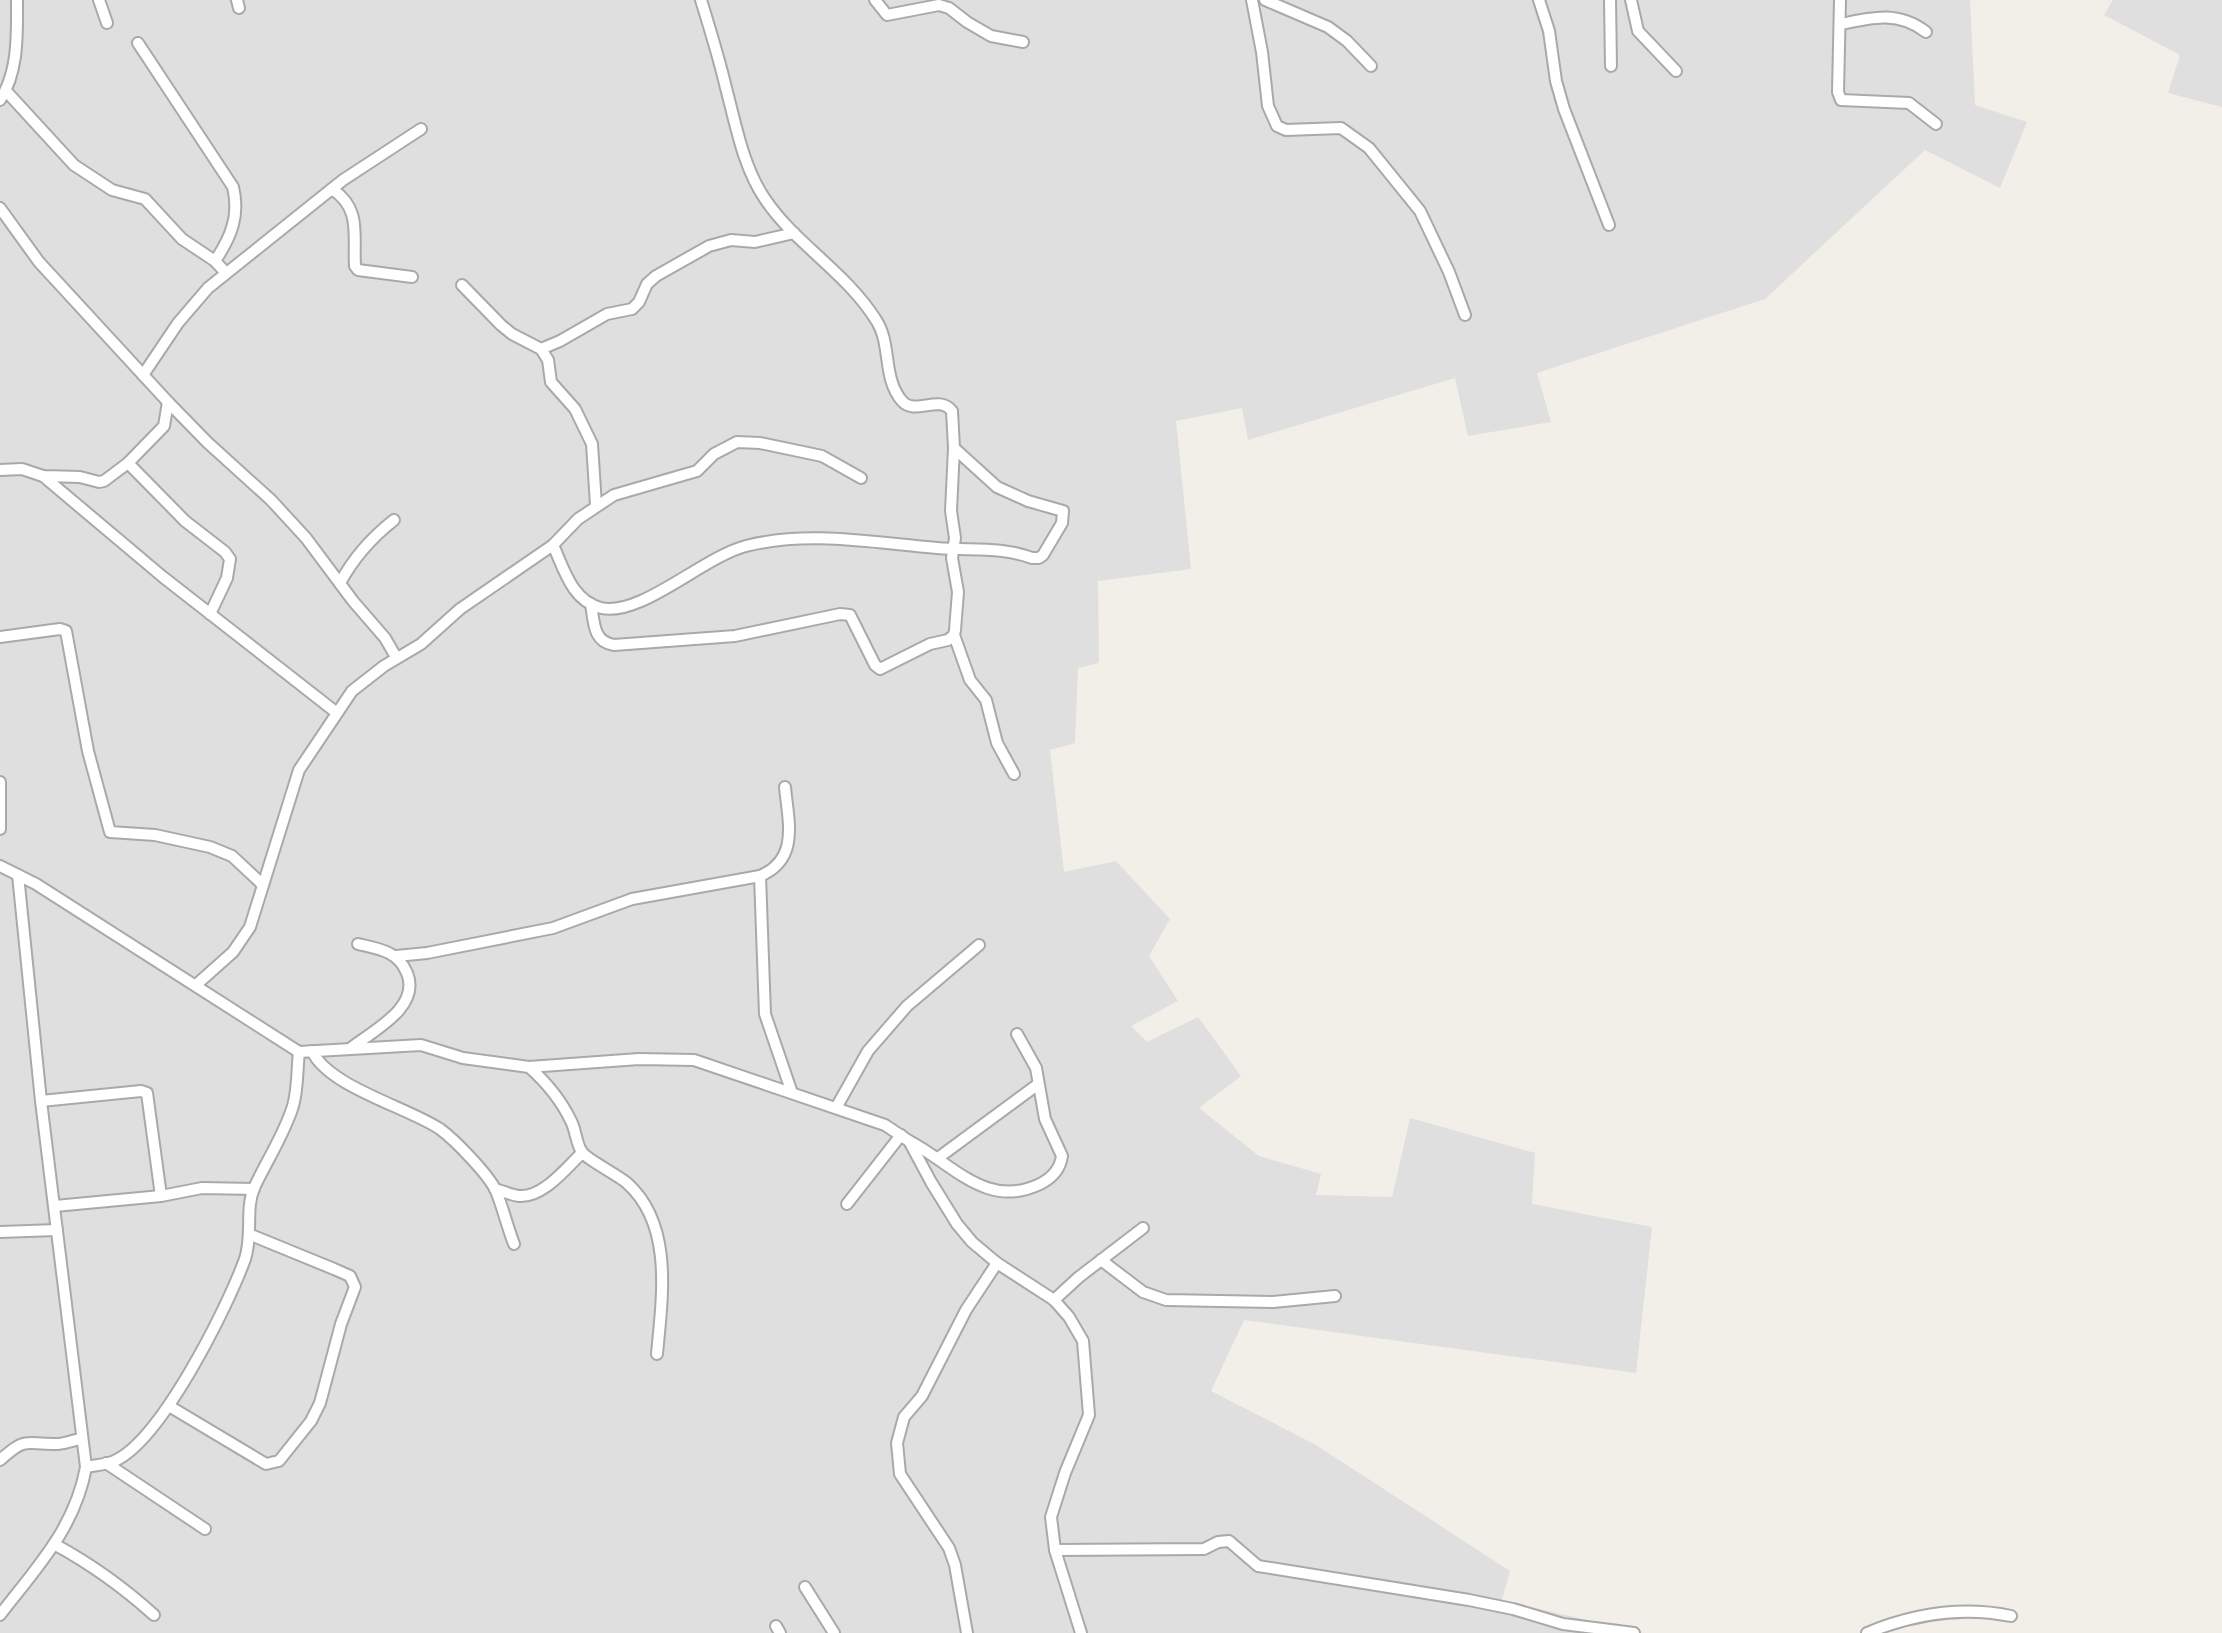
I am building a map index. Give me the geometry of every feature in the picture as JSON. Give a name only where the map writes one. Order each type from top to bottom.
[{"type":"street","points":[[17,0],[16,51],[3,95],[74,165],[111,190],[145,199],[182,239],[214,261],[226,273]]},
{"type":"street","points":[[99,0],[107,23]]},
{"type":"street","points":[[701,0],[750,172],[766,201],[794,233],[842,277],[872,313],[880,326],[891,383],[904,404],[910,407],[942,404],[952,411],[954,448],[951,511],[955,538],[952,549],[958,592],[954,635],[970,680],[986,700],[997,743],[1014,774]]},
{"type":"street","points":[[876,0],[887,15],[925,6],[949,8],[991,36],[1023,42]]},
{"type":"street","points":[[1252,0],[1262,52],[1268,106],[1277,126],[1286,130],[1341,128],[1369,148],[1420,212],[1449,272],[1465,315]]},
{"type":"street","points":[[1265,0],[1328,27],[1347,41],[1371,66]]},
{"type":"street","points":[[1539,0],[1549,31],[1556,81],[1564,109],[1609,225]]},
{"type":"street","points":[[1610,0],[1611,66]]},
{"type":"street","points":[[1631,0],[1638,31],[1676,71]]},
{"type":"street","points":[[1840,0],[1838,92],[1841,100],[1909,103],[1936,124]]},
{"type":"street","points":[[1841,24],[1889,16],[1913,21],[1926,32]]},
{"type":"street","points":[[138,42],[233,187],[237,205],[230,237],[214,261]]},
{"type":"street","points":[[0,62],[13,64]]},
{"type":"street","points":[[143,375],[192,304],[226,273],[369,161],[421,129]]},
{"type":"street","points":[[332,189],[349,202],[352,212],[355,266],[358,270],[412,277]]},
{"type":"street","points":[[0,208],[39,262],[168,402],[271,500],[306,538],[385,638],[396,657]]},
{"type":"street","points":[[540,349],[607,315],[632,309],[639,302],[647,284],[656,276],[709,246],[730,240],[755,242],[794,233]]},
{"type":"street","points":[[462,285],[512,334],[540,349],[551,367],[551,382],[575,409],[592,444],[596,505]]},
{"type":"street","points":[[0,470],[22,469],[43,476],[80,477],[99,482],[128,463],[164,426],[168,402]]},
{"type":"street","points":[[164,426],[187,422]]},
{"type":"street","points":[[196,985],[243,939],[260,904],[263,885],[299,770],[352,692],[396,657],[412,650],[460,609],[553,545],[564,532],[596,505],[632,488],[697,471],[725,447],[745,440],[822,456],[861,478]]},
{"type":"street","points":[[553,545],[575,591],[591,604],[616,609],[647,598],[715,558],[745,546],[776,540],[847,540],[952,549],[993,548],[1039,558],[1065,515],[1059,508],[1028,501],[997,487],[954,448]]},
{"type":"street","points":[[128,463],[185,521],[225,552],[230,559],[227,578],[210,614]]},
{"type":"street","points":[[43,476],[210,614],[337,713]]},
{"type":"street","points":[[340,583],[350,563],[364,546],[394,520]]},
{"type":"street","points":[[591,604],[597,637],[604,644],[614,645],[735,636],[840,614],[850,615],[875,665],[880,669],[954,635]]},
{"type":"street","points":[[0,637],[60,629],[66,631],[88,751],[110,832],[155,835],[210,847],[232,856],[263,885]]},
{"type":"street","points":[[0,782],[0,829]]},
{"type":"street","points":[[396,956],[427,953],[553,928],[632,899],[760,876],[772,871],[790,844],[785,787]]},
{"type":"street","points":[[0,866],[196,985],[245,1020],[298,1052],[421,1045],[463,1058],[530,1067],[639,1059],[694,1060],[885,1125],[979,1187],[997,1191],[1022,1190],[1049,1180],[1057,1171],[1062,1156],[1045,1119],[1037,1085],[1036,1068],[1017,1034]]},
{"type":"street","points":[[0,1615],[54,1544],[76,1507],[86,1467],[41,1101],[18,875]]},
{"type":"street","points":[[760,876],[765,1014],[792,1093]]},
{"type":"street","points":[[351,1048],[401,1009],[410,997],[410,980],[404,965],[396,956],[387,951],[358,944]]},
{"type":"street","points":[[836,1108],[868,1051],[907,1006],[980,945]]},
{"type":"street","points":[[312,1051],[321,1064],[355,1087],[442,1130],[495,1189],[514,1244]]},
{"type":"street","points":[[86,1467],[114,1461],[140,1440],[169,1406],[206,1342],[244,1260],[251,1235],[250,1211],[254,1189],[270,1160],[294,1104],[298,1052]]},
{"type":"street","points":[[530,1067],[548,1083],[572,1122],[582,1153],[629,1185],[647,1209],[656,1230],[664,1289],[657,1353]]},
{"type":"street","points":[[938,1158],[1037,1085]]},
{"type":"street","points":[[41,1101],[141,1091],[147,1093],[161,1196]]},
{"type":"street","points":[[847,1204],[905,1138]]},
{"type":"street","points":[[905,1138],[957,1224],[972,1242],[997,1263],[1054,1300],[1069,1317],[1083,1341],[1090,1402],[1085,1430],[1065,1473],[1051,1517],[1055,1550],[1081,1633]]},
{"type":"street","points":[[495,1189],[519,1196],[531,1195],[551,1182],[582,1153]]},
{"type":"street","points":[[55,1206],[161,1196],[202,1188],[254,1189]]},
{"type":"street","points":[[1054,1300],[1143,1228]]},
{"type":"street","points":[[0,1232],[57,1230]]},
{"type":"street","points":[[169,1406],[225,1442],[266,1464],[272,1464],[279,1461],[304,1430],[320,1402],[341,1324],[355,1287],[350,1276],[251,1235]]},
{"type":"street","points":[[1101,1260],[1143,1292],[1166,1300],[1273,1302],[1335,1296]]},
{"type":"street","points":[[967,1633],[957,1589],[956,1565],[945,1542],[900,1474],[897,1443],[904,1417],[922,1396],[956,1328],[997,1263]]},
{"type":"street","points":[[0,1460],[19,1444],[29,1441],[58,1444],[81,1439]]},
{"type":"street","points":[[106,1463],[205,1529]]},
{"type":"street","points":[[1055,1550],[1204,1549],[1222,1541],[1229,1541],[1258,1566],[1469,1600],[1536,1615],[1563,1624],[1634,1633]]},
{"type":"street","points":[[54,1544],[87,1562],[123,1587],[154,1615]]},
{"type":"street","points":[[805,1587],[834,1633]]},
{"type":"street","points":[[1867,1633],[1915,1616],[1972,1612],[2011,1616]]},
{"type":"shaded area","points":[[0,0],[1970,0],[1975,105],[2027,122],[2000,188],[1925,150],[1765,299],[1537,373],[1551,422],[1468,436],[1455,378],[1248,440],[1242,408],[1176,421],[1191,569],[1098,581],[1099,663],[1078,668],[1075,743],[1050,750],[1064,872],[1116,861],[1170,919],[1149,956],[1178,1001],[1131,1026],[1147,1042],[1198,1017],[1241,1076],[1199,1108],[1259,1156],[1321,1174],[1316,1195],[1392,1197],[1410,1118],[1535,1153],[1532,1204],[1652,1227],[1636,1373],[1244,1320],[1211,1391],[1316,1445],[1510,1571],[1502,1600],[1642,1633],[0,1633]]},
{"type":"shaded area","points":[[2113,0],[2222,0],[2222,107],[2168,93],[2180,55],[2104,15]]}]
